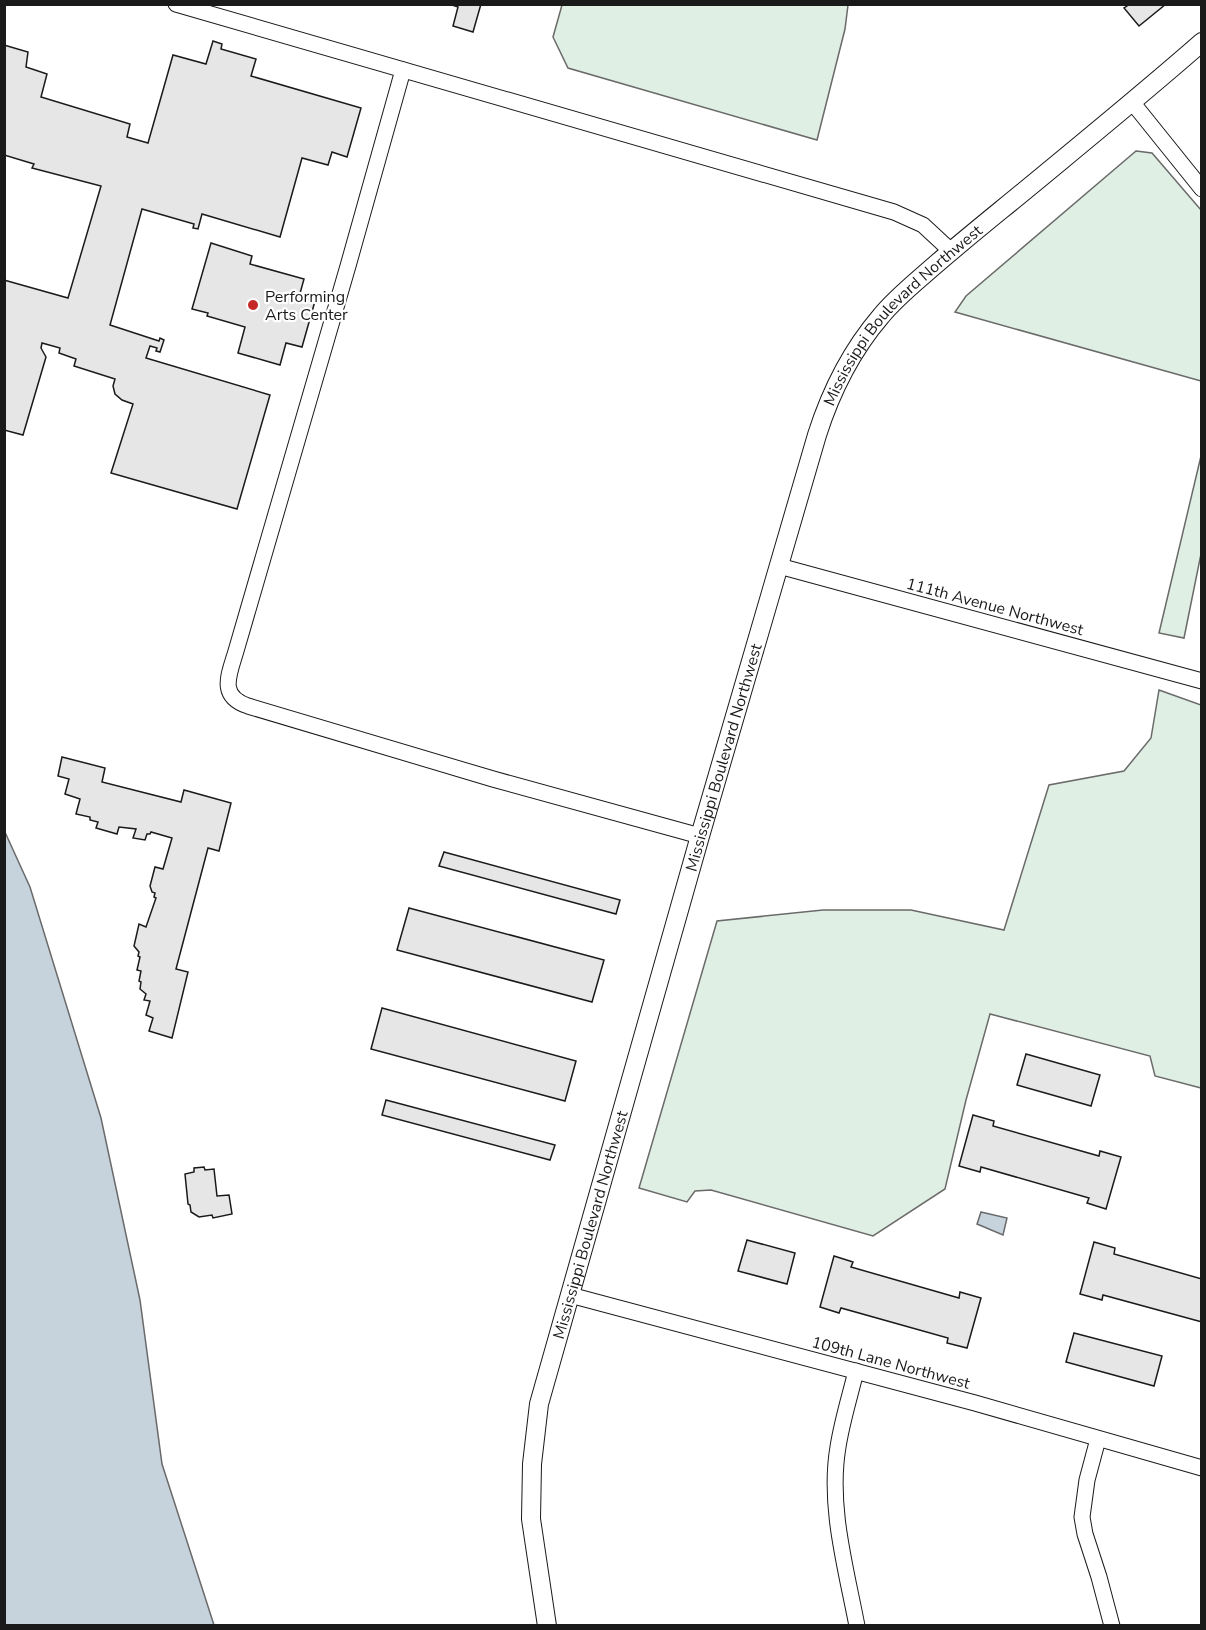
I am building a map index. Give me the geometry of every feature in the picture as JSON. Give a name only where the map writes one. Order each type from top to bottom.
[{"type":"street","points":[[176,4],[894,212],[923,225],[951,251]]},
{"type":"street","name":"Mississippi Boulevard Northwest","points":[[548,1626],[534,1543],[531,1496],[539,1404],[700,836],[822,418],[830,398],[846,364],[882,314],[951,251],[1202,42]]},
{"type":"street","points":[[403,70],[236,651],[228,691],[233,699],[248,706],[494,779],[700,836]]},
{"type":"street","points":[[1132,102],[1202,189]]},
{"type":"street","name":"111th Avenue Northwest","points":[[779,566],[1202,681]]},
{"type":"street","name":"109th Lane Northwest","points":[[570,1295],[856,1371],[1202,1468]]},
{"type":"street","points":[[856,1371],[837,1447],[836,1470],[840,1532],[857,1626]]},
{"type":"street","points":[[1098,1439],[1087,1480],[1082,1517],[1112,1626]]},
{"type":"green space","points":[[562,5],[848,5],[845,29],[817,140],[568,68],[553,37]]},
{"type":"green space","points":[[1136,151],[1152,153],[1201,210],[1201,381],[955,312],[966,296]]},
{"type":"green space","points":[[1201,456],[1201,554],[1184,638],[1159,633]]},
{"type":"green space","points":[[1159,690],[1201,705],[1201,1088],[1155,1076],[1150,1056],[990,1014],[966,1100],[945,1189],[873,1236],[711,1190],[695,1191],[687,1202],[639,1188],[717,921],[823,910],[911,910],[1004,930],[1049,785],[1124,771],[1151,738]]},
{"type":"shaded area","points":[[4,830],[30,887],[101,1118],[140,1300],[162,1464],[214,1625],[5,1625]]},
{"type":"shaded area","points":[[981,1212],[1007,1218],[1003,1235],[977,1224]]},
{"type":"building","points":[[449,4],[481,4],[473,32],[453,26],[458,7]]},
{"type":"building","points":[[1125,4],[1166,4],[1139,26],[1124,8],[1127,6]]},
{"type":"building","points":[[213,41],[222,44],[221,49],[256,59],[251,76],[361,108],[347,157],[332,152],[328,165],[302,158],[280,237],[202,214],[198,229],[193,228],[194,224],[142,209],[110,325],[159,341],[160,338],[164,340],[160,352],[156,351],[157,348],[150,346],[146,358],[270,395],[237,509],[111,473],[133,404],[122,400],[115,394],[113,386],[115,379],[74,366],[76,359],[59,353],[60,348],[42,343],[41,348],[46,357],[23,435],[4,430],[4,280],[68,298],[101,186],[32,168],[34,164],[4,155],[4,45],[28,52],[26,67],[47,74],[41,97],[130,124],[127,137],[148,143],[173,55],[206,64]]},
{"type":"building","name":"Performing Arts Center","points":[[211,243],[252,256],[250,264],[304,279],[299,297],[315,301],[302,347],[286,343],[280,365],[238,353],[245,327],[207,316],[208,313],[192,309]]},
{"type":"building","points":[[62,757],[105,768],[102,782],[181,802],[184,790],[231,803],[219,851],[208,848],[176,969],[188,972],[172,1038],[149,1031],[153,1018],[146,1015],[150,1001],[144,1000],[146,994],[140,989],[141,971],[137,970],[140,957],[134,946],[139,924],[146,927],[156,898],[150,886],[155,867],[163,869],[172,838],[151,832],[147,834],[145,840],[133,838],[136,829],[119,827],[117,834],[96,828],[98,822],[90,820],[90,817],[76,814],[80,799],[65,794],[69,779],[58,776]]},
{"type":"building","points":[[444,852],[620,900],[616,914],[439,866]]},
{"type":"building","points":[[409,908],[604,960],[592,1002],[397,950]]},
{"type":"building","points":[[382,1008],[576,1061],[565,1101],[371,1049]]},
{"type":"building","points":[[1026,1054],[1100,1075],[1091,1106],[1017,1085]]},
{"type":"building","points":[[386,1100],[555,1145],[550,1160],[382,1115]]},
{"type":"building","points":[[973,1115],[994,1121],[993,1126],[1099,1156],[1100,1151],[1121,1157],[1106,1209],[1087,1203],[1089,1198],[981,1167],[980,1172],[959,1166]]},
{"type":"building","points":[[204,1167],[205,1170],[214,1169],[217,1196],[229,1195],[232,1214],[213,1218],[212,1215],[199,1217],[191,1212],[185,1174],[194,1172],[194,1168]]},
{"type":"building","points":[[747,1240],[795,1253],[787,1284],[738,1271]]},
{"type":"building","points":[[1094,1242],[1115,1248],[1114,1254],[1202,1279],[1202,1322],[1103,1295],[1102,1300],[1080,1294]]},
{"type":"building","points":[[834,1256],[853,1262],[851,1267],[959,1298],[960,1292],[981,1298],[967,1348],[947,1343],[948,1338],[841,1308],[839,1313],[820,1307]]},
{"type":"building","points":[[1074,1333],[1162,1356],[1154,1386],[1066,1362]]},
{"type":"place","name":"Performing Arts Center","points":[[253,305]]}]
